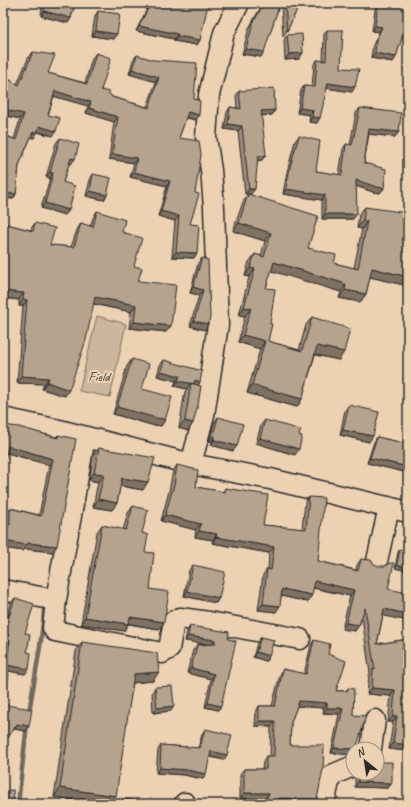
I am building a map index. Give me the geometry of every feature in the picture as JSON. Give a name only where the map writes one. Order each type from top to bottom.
[{"type":"street","points":[[191,464],[204,415],[218,325],[214,208],[211,170],[206,137],[209,95],[224,33],[239,3]]},
{"type":"street","points":[[3,418],[191,464],[270,479],[408,512]]},
{"type":"street","points":[[85,437],[56,600],[53,628],[55,631],[162,653],[169,649],[174,621],[180,618],[300,639]]},
{"type":"street","points":[[377,561],[389,507]]},
{"type":"street","points":[[3,590],[56,600]]},
{"type":"street","points":[[372,741],[375,720]]},
{"type":"street","points":[[324,804],[332,775],[345,769]]},
{"type":"green space","name":"Field","points":[[97,316],[126,324],[110,397],[79,391]]},
{"type":"building","points":[[45,3],[75,3],[71,18],[44,11]]},
{"type":"building","points":[[151,3],[208,4],[200,40],[177,36],[178,34],[139,26]]},
{"type":"building","points":[[264,3],[280,3],[264,52],[246,49],[253,23]]},
{"type":"building","points":[[285,3],[300,3],[287,31]]},
{"type":"building","points":[[378,3],[408,3],[408,29],[405,28],[396,57],[375,53],[376,40],[382,27],[375,26]]},
{"type":"building","points":[[98,11],[120,14],[117,34],[96,31]]},
{"type":"building","points":[[327,30],[343,30],[341,68],[359,69],[355,87],[328,83],[320,118],[312,117],[313,110],[300,108],[304,86],[315,87],[317,60],[326,61]]},
{"type":"building","points":[[302,34],[303,53],[289,54],[287,35]]},
{"type":"building","points":[[33,52],[55,55],[48,73],[87,84],[96,53],[111,58],[101,90],[109,92],[112,97],[149,108],[159,77],[132,69],[137,55],[154,60],[197,63],[194,99],[200,101],[199,115],[188,112],[179,138],[199,141],[201,155],[195,193],[199,194],[190,224],[199,225],[197,253],[176,252],[179,216],[161,211],[170,181],[134,172],[137,158],[112,154],[118,117],[89,108],[91,102],[55,91],[48,115],[60,118],[56,131],[39,126],[37,133],[33,132],[19,165],[16,194],[3,193],[3,145],[7,136],[16,140],[24,114],[3,109],[3,76],[19,85]]},
{"type":"building","points":[[274,88],[275,110],[261,111],[266,155],[258,156],[255,189],[249,189],[242,126],[228,124],[230,107],[241,109],[239,91]]},
{"type":"building","points":[[360,108],[401,113],[399,132],[369,129],[364,163],[386,169],[384,188],[356,180],[357,214],[325,214],[325,195],[286,189],[290,167],[299,136],[320,141],[316,171],[342,175],[346,144],[352,145]]},
{"type":"building","points":[[60,138],[79,144],[75,159],[71,158],[63,182],[75,186],[69,210],[45,203],[53,173],[50,172]]},
{"type":"building","points":[[93,174],[111,178],[107,195],[90,191]]},
{"type":"building","points":[[248,194],[318,216],[308,248],[336,255],[334,263],[358,269],[367,221],[363,220],[365,207],[408,213],[408,277],[372,268],[366,294],[345,290],[346,284],[274,262],[266,288],[275,289],[270,324],[272,324],[268,341],[302,351],[312,317],[350,329],[344,352],[317,346],[302,399],[252,385],[265,341],[243,335],[251,308],[244,307],[255,269],[250,268],[255,254],[264,257],[271,233],[239,223]]},
{"type":"building","points":[[97,211],[125,220],[122,232],[142,238],[134,266],[142,268],[138,281],[176,285],[171,326],[134,322],[136,305],[95,297],[86,340],[69,390],[47,382],[49,378],[21,376],[27,300],[23,299],[24,293],[3,291],[3,223],[33,231],[35,223],[55,228],[50,245],[74,247],[81,223],[93,227]]},
{"type":"building","points":[[202,258],[208,260],[210,318],[208,324],[194,321],[203,290],[193,287]]},
{"type":"building","points":[[132,359],[149,364],[142,389],[172,397],[165,420],[117,407]]},
{"type":"building","points":[[164,360],[202,371],[200,382],[195,380],[194,384],[178,381],[180,376],[161,371]]},
{"type":"building","points":[[191,383],[201,386],[193,423],[185,421]]},
{"type":"building","points":[[349,405],[379,412],[373,436],[343,430]]},
{"type":"building","points":[[218,417],[243,424],[237,446],[214,440],[215,436],[213,436]]},
{"type":"building","points":[[265,420],[301,430],[299,435],[302,436],[299,449],[260,438]]},
{"type":"building","points":[[3,425],[19,427],[58,438],[58,435],[76,439],[57,546],[28,543],[27,545],[9,542],[3,543],[3,523],[10,525],[10,508],[41,516],[53,459],[8,446],[3,469]]},
{"type":"building","points":[[377,437],[408,444],[408,467],[370,458]]},
{"type":"building","points":[[99,448],[155,458],[148,482],[122,478],[117,503],[98,499],[104,474],[94,473]]},
{"type":"building","points":[[177,465],[198,470],[196,487],[225,492],[225,488],[268,495],[263,525],[306,529],[309,497],[324,498],[318,561],[358,571],[361,559],[371,560],[374,564],[379,566],[394,563],[388,589],[408,593],[408,614],[384,609],[377,644],[408,639],[408,745],[393,743],[397,716],[393,716],[395,690],[372,688],[373,669],[375,670],[365,608],[359,625],[346,623],[354,590],[315,581],[312,595],[282,589],[280,606],[263,604],[267,569],[271,570],[274,547],[216,537],[217,534],[199,531],[201,524],[165,515],[174,485]]},
{"type":"building","points":[[3,484],[7,485],[5,497],[3,496]]},
{"type":"building","points":[[133,506],[148,510],[142,533],[148,535],[145,552],[154,553],[150,589],[169,592],[164,622],[130,617],[128,624],[85,617],[102,525],[126,530]]},
{"type":"building","points":[[400,549],[408,551],[408,568],[397,565]]},
{"type":"building","points":[[193,565],[225,572],[219,598],[187,591]]},
{"type":"building","points":[[15,598],[34,604],[25,633],[30,634],[27,652],[31,653],[29,669],[6,665],[10,640],[7,640],[8,634],[3,634],[3,616],[9,617]]},
{"type":"building","points":[[190,626],[229,632],[228,639],[236,641],[221,706],[208,703],[214,674],[191,668],[197,645],[215,644],[215,640],[188,636]]},
{"type":"building","points":[[261,637],[274,640],[269,656],[256,652]]},
{"type":"building","points":[[314,640],[330,644],[328,654],[346,661],[336,691],[347,691],[348,688],[354,689],[353,715],[366,716],[358,741],[345,741],[345,748],[334,748],[343,708],[327,708],[327,703],[299,701],[291,722],[290,745],[324,745],[323,769],[317,799],[279,798],[278,804],[264,804],[269,793],[244,793],[244,769],[266,769],[266,756],[274,756],[275,721],[259,721],[259,706],[275,706],[283,669],[306,674]]},
{"type":"building","points":[[82,642],[157,653],[159,672],[134,674],[116,796],[60,788]]},
{"type":"building","points":[[3,673],[9,674],[4,703],[3,703]]},
{"type":"building","points":[[172,686],[174,706],[157,708],[155,687]]},
{"type":"building","points":[[6,705],[32,709],[29,726],[17,724],[3,745],[3,722]]},
{"type":"building","points":[[205,729],[232,735],[227,755],[211,751],[206,774],[187,770],[160,768],[161,745],[200,748]]},
{"type":"building","points":[[385,762],[392,762],[392,783],[358,782],[385,781]]},
{"type":"building","points":[[13,790],[14,804],[3,804],[3,791]]},
{"type":"building","points":[[122,799],[152,802],[151,804],[122,804]]},
{"type":"waterway","points":[[29,713],[41,638],[44,611],[43,604]]},
{"type":"waterway","points":[[18,804],[27,724]]}]
